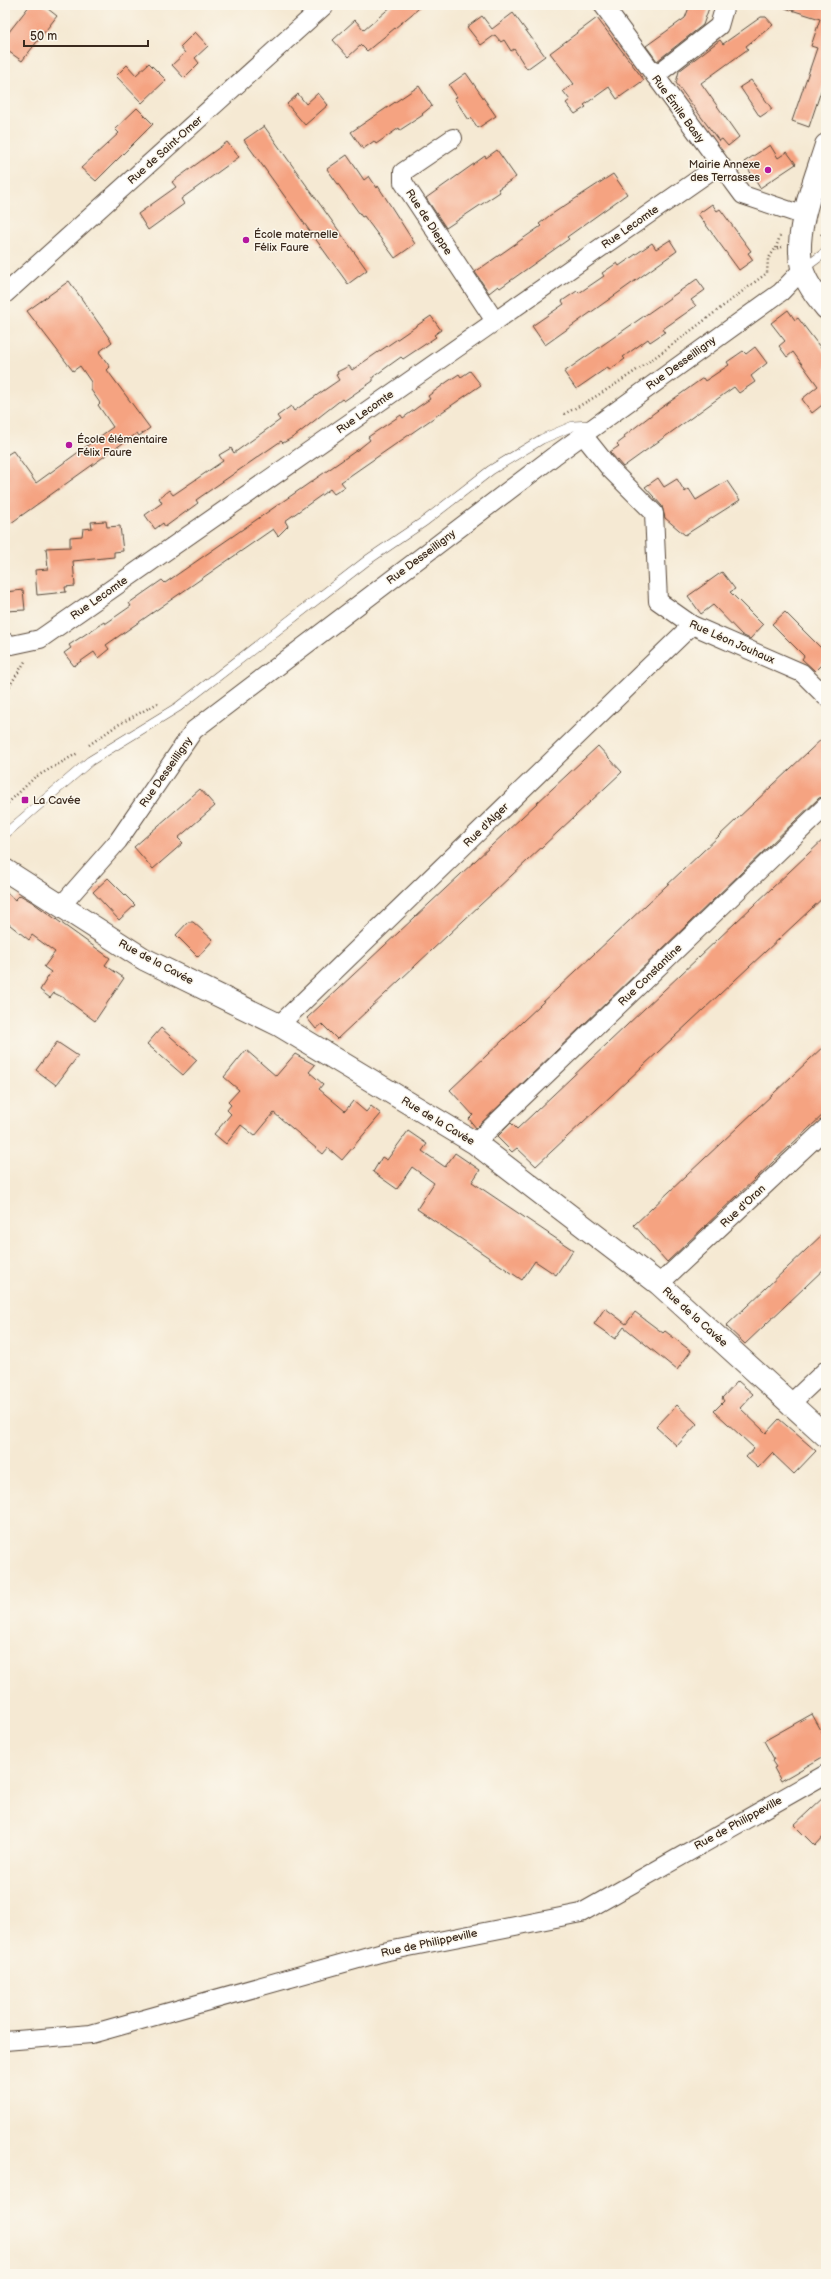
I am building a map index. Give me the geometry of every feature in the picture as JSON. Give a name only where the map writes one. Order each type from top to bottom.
[{"type":"street","name":"Rue de Saint-Omer","points":[[5,294],[325,5]]},
{"type":"street","name":"Rue Émile Basly","points":[[603,5],[719,165],[743,195],[805,216]]},
{"type":"street","points":[[655,76],[719,26],[725,5]]},
{"type":"street","name":"Rue de Dieppe","points":[[453,138],[403,172],[403,182],[495,321]]},
{"type":"street","points":[[826,145],[805,216],[800,246],[803,269],[808,283],[826,308]]},
{"type":"street","name":"Rue Lecomte","points":[[5,642],[12,645],[40,639],[719,165]]},
{"type":"street","name":"Rue Desseilligny","points":[[60,907],[118,841],[194,730],[590,430],[781,292],[803,269]]},
{"type":"street","name":"Rue Léon Jouhaux","points":[[590,430],[611,470],[654,513],[658,601],[692,626],[802,673],[826,697]]},
{"type":"street","name":"Rue d'Alger","points":[[279,1025],[692,626]]},
{"type":"street","name":"Rue Constantine","points":[[475,1143],[826,806]]},
{"type":"street","name":"Rue de la Cavée","points":[[5,870],[60,907],[144,959],[279,1025],[475,1143],[659,1284],[826,1436]]},
{"type":"street","name":"Rue d'Oran","points":[[659,1284],[826,1128]]},
{"type":"street","points":[[790,1404],[826,1370]]},
{"type":"street","name":"Rue de Philippeville","points":[[5,2041],[91,2034],[383,1952],[581,1913],[826,1774]]},
{"type":"lane","name":"Rue Desseilligny","points":[[803,269],[826,252]]},
{"type":"lane","points":[[5,834],[90,761],[178,707],[370,559],[425,521],[491,470],[542,439],[573,426],[590,430]]},
{"type":"path","points":[[5,693],[40,639]]},
{"type":"building","points":[[30,5],[43,5],[57,16],[22,61],[5,49],[5,37]]},
{"type":"building","points":[[393,5],[423,5],[367,51],[361,45],[348,57],[333,40],[355,20],[364,30]]},
{"type":"building","points":[[690,5],[710,5],[703,25],[657,61],[646,46],[685,18]]},
{"type":"building","points":[[785,5],[826,5],[826,76],[809,127],[792,121],[817,48],[811,46],[820,19],[785,8]]},
{"type":"building","points":[[513,13],[545,56],[527,69],[514,49],[511,51],[504,40],[501,42],[495,35],[481,45],[467,27],[482,16],[492,29]]},
{"type":"building","points":[[761,17],[766,17],[773,25],[746,46],[748,49],[701,83],[739,137],[728,146],[722,139],[719,141],[676,83],[679,71],[720,40],[723,44]]},
{"type":"building","points":[[597,18],[644,80],[617,99],[609,87],[584,105],[586,107],[575,114],[566,103],[570,100],[563,91],[574,84],[550,53]]},
{"type":"building","points":[[195,32],[208,46],[195,58],[199,63],[184,78],[172,65],[185,53],[180,47]]},
{"type":"building","points":[[149,63],[166,80],[142,103],[116,76],[127,65],[136,75]]},
{"type":"building","points":[[466,73],[496,116],[478,128],[471,118],[469,120],[454,98],[457,97],[449,85]]},
{"type":"building","points":[[751,80],[772,109],[760,117],[740,87]]},
{"type":"building","points":[[419,86],[432,106],[422,114],[423,115],[400,130],[399,128],[376,144],[374,141],[363,149],[351,132]]},
{"type":"building","points":[[318,93],[328,105],[305,125],[287,104],[298,94],[306,104]]},
{"type":"building","points":[[137,108],[153,124],[96,181],[81,168],[119,133],[115,129]]},
{"type":"building","points":[[264,126],[367,270],[348,284],[244,140]]},
{"type":"building","points":[[227,142],[239,157],[181,199],[184,204],[148,230],[138,214],[176,187],[172,182]]},
{"type":"building","name":"Mairie Annexe des Terrasses","points":[[770,145],[778,158],[787,152],[796,164],[760,188],[744,162]]},
{"type":"building","points":[[497,150],[516,177],[498,189],[500,192],[446,228],[426,198],[485,156],[486,158]]},
{"type":"building","points":[[347,155],[364,180],[369,176],[377,188],[378,186],[415,244],[395,258],[364,216],[362,217],[327,169]]},
{"type":"building","points":[[613,174],[627,194],[567,237],[569,239],[500,288],[498,286],[489,293],[475,272],[541,226],[539,224],[549,216]]},
{"type":"building","points":[[712,204],[717,211],[720,209],[751,251],[748,253],[753,260],[739,270],[698,214]]},
{"type":"building","points":[[670,240],[677,251],[545,345],[532,326],[564,304],[562,301],[577,291],[579,293],[604,276],[602,273],[617,263],[619,266],[652,243],[656,249]]},
{"type":"building","points":[[697,279],[705,290],[691,300],[696,306],[663,329],[665,332],[650,342],[648,339],[623,357],[625,359],[609,370],[608,367],[576,389],[564,372]]},
{"type":"building","points":[[69,281],[112,342],[99,352],[110,367],[107,370],[150,428],[139,436],[137,433],[11,523],[5,515],[5,456],[13,451],[36,483],[113,427],[98,405],[100,403],[91,390],[91,382],[80,366],[73,371],[27,311]]},
{"type":"building","points":[[788,310],[795,320],[798,318],[826,355],[826,402],[812,413],[802,399],[818,386],[793,352],[787,357],[779,346],[785,341],[771,323]]},
{"type":"building","points":[[431,316],[441,330],[434,335],[436,337],[403,359],[401,357],[373,377],[373,381],[344,401],[342,399],[295,436],[283,443],[281,441],[196,500],[198,503],[165,527],[163,523],[155,529],[145,515],[162,503],[159,498],[169,490],[173,495],[223,461],[219,455],[231,448],[234,453],[280,420],[277,416],[291,406],[294,411],[339,380],[336,375],[338,374],[337,372],[349,366],[352,370]]},
{"type":"building","points":[[755,347],[767,363],[751,376],[755,382],[739,393],[734,387],[623,467],[610,452],[619,446],[617,444],[625,438],[624,436],[654,413],[703,378],[705,381],[729,365],[727,362],[743,351],[746,354]]},
{"type":"building","points":[[470,371],[481,385],[341,482],[345,487],[334,494],[330,489],[285,521],[288,526],[278,536],[273,529],[106,645],[109,649],[98,658],[94,652],[74,666],[64,653],[71,648],[69,645],[104,622],[105,624],[131,606],[129,603],[162,580],[165,583],[360,448],[370,440],[368,437],[401,415],[403,418],[430,399],[428,396],[447,382],[459,374],[461,377]]},
{"type":"building","points":[[658,478],[664,487],[677,479],[685,492],[689,489],[696,500],[727,481],[740,500],[685,535],[665,518],[662,506],[645,487]]},
{"type":"building","points":[[106,521],[107,527],[120,526],[123,551],[114,552],[114,557],[73,561],[75,586],[65,587],[66,592],[37,595],[35,570],[48,569],[46,548],[70,547],[70,537],[82,536],[83,529],[92,528],[91,522]]},
{"type":"building","points":[[722,572],[735,589],[730,592],[763,625],[750,639],[742,635],[713,605],[701,614],[688,596]]},
{"type":"building","points":[[23,590],[25,610],[5,611],[5,592]]},
{"type":"building","points":[[785,612],[826,653],[826,660],[815,671],[802,659],[804,656],[772,624]]},
{"type":"building","points":[[826,735],[826,796],[819,798],[476,1128],[469,1119],[473,1115],[450,1090]]},
{"type":"building","points":[[598,746],[622,772],[337,1039],[322,1024],[316,1029],[307,1018]]},
{"type":"building","points":[[200,789],[215,806],[178,838],[183,843],[153,869],[134,847]]},
{"type":"building","points":[[826,837],[826,895],[536,1166],[517,1148],[512,1152],[497,1137],[511,1123],[517,1129]]},
{"type":"building","points":[[108,878],[135,905],[119,920],[93,892]]},
{"type":"building","points":[[5,891],[15,900],[20,895],[32,902],[110,958],[105,965],[124,978],[95,1021],[64,998],[54,993],[50,998],[40,990],[51,972],[44,967],[55,952],[32,935],[29,940],[5,921]]},
{"type":"building","points":[[188,922],[193,922],[213,940],[198,957],[176,935]]},
{"type":"building","points":[[161,1028],[197,1060],[183,1075],[147,1044]]},
{"type":"building","points":[[57,1042],[78,1056],[56,1085],[36,1070]]},
{"type":"building","points":[[826,1044],[826,1112],[667,1262],[634,1225]]},
{"type":"building","points":[[246,1050],[276,1076],[295,1054],[315,1065],[309,1072],[323,1084],[319,1089],[345,1111],[353,1101],[366,1112],[371,1106],[381,1114],[342,1160],[328,1148],[323,1154],[274,1113],[255,1136],[241,1125],[226,1144],[214,1134],[231,1114],[227,1110],[231,1105],[228,1102],[239,1090],[224,1077]]},
{"type":"building","points":[[408,1131],[427,1144],[422,1151],[445,1167],[455,1153],[480,1170],[472,1182],[573,1250],[556,1275],[535,1261],[522,1280],[417,1209],[434,1183],[412,1167],[397,1189],[373,1172],[382,1157],[387,1160]]},
{"type":"building","points":[[826,1231],[826,1267],[745,1344],[726,1326]]},
{"type":"building","points":[[605,1308],[626,1324],[635,1312],[663,1333],[665,1331],[691,1351],[677,1370],[624,1327],[615,1339],[594,1324]]},
{"type":"building","points":[[738,1381],[753,1394],[740,1408],[766,1433],[779,1419],[816,1451],[794,1474],[772,1453],[758,1468],[746,1457],[754,1448],[714,1411],[724,1401],[722,1398]]},
{"type":"building","points":[[677,1405],[697,1424],[677,1446],[656,1427]]},
{"type":"building","points":[[812,1714],[826,1739],[826,1755],[781,1781],[774,1768],[776,1767],[772,1761],[774,1759],[764,1741]]},
{"type":"building","points":[[826,1795],[826,1834],[815,1846],[794,1825]]},
{"type":"place","name":"Mairie Annexe des Terrasses","points":[[768,170]]},
{"type":"place","name":"École maternelle Félix Faure","points":[[246,240]]},
{"type":"place","name":"École élémentaire Félix Faure","points":[[69,445]]},
{"type":"place","name":"La Cavée","points":[[25,800]]}]
